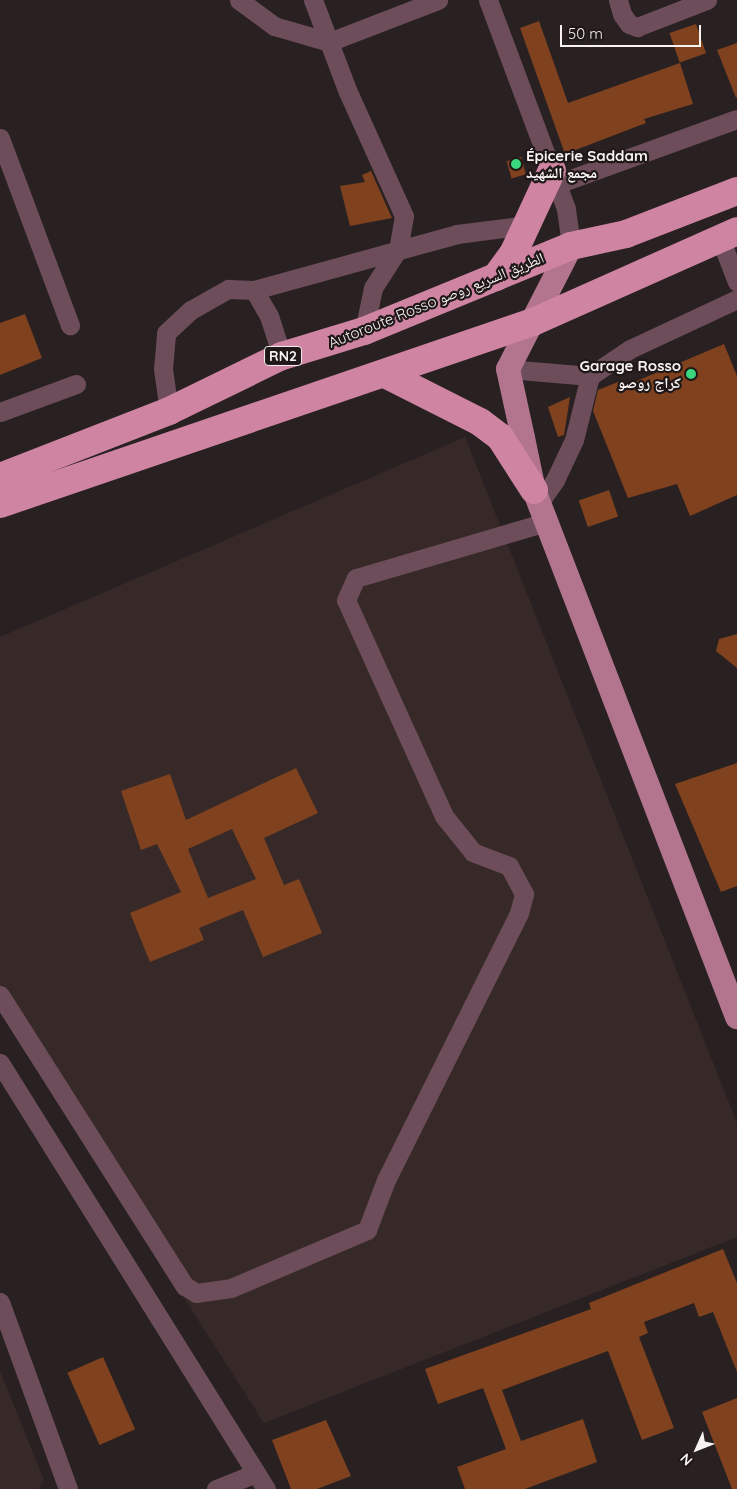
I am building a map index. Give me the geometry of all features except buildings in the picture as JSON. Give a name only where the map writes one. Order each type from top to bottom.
[{"type":"highway","points":[[496,277],[514,252],[554,177]]},
{"type":"highway","name":"Autoroute Rosso الطريق السريع روصو","points":[[0,477],[169,411],[282,356],[364,331],[571,246],[626,234],[737,192]]},
{"type":"highway","points":[[0,504],[533,322],[728,234]]},
{"type":"highway","points":[[385,374],[480,422],[500,437],[540,505]]},
{"type":"main road","points":[[571,246],[508,369],[540,505],[737,1017]]},
{"type":"street","points":[[239,0],[274,26],[329,42],[438,0]]},
{"type":"street","points":[[313,0],[329,42],[404,216],[398,249],[373,288],[364,331]]},
{"type":"street","points":[[488,0],[566,208],[571,246]]},
{"type":"street","points":[[618,0],[622,14],[628,24],[637,27],[708,0]]},
{"type":"street","points":[[554,177],[737,119]]},
{"type":"street","points":[[0,138],[70,325]]},
{"type":"street","points":[[169,411],[163,369],[166,333],[191,310],[228,289],[254,290],[457,234],[527,225]]},
{"type":"street","points":[[728,234],[737,282]]},
{"type":"street","points":[[254,290],[269,316],[282,356]]},
{"type":"street","points":[[508,369],[590,376],[630,349],[737,299]]},
{"type":"street","points":[[0,995],[185,1286],[196,1293],[231,1288],[367,1230],[386,1180],[519,913],[524,894],[509,866],[473,852],[444,816],[346,600],[356,578],[540,505],[555,480],[574,440],[590,376]]},
{"type":"street","points":[[0,412],[76,384]]},
{"type":"street","points":[[2,1072],[261,1481],[216,1489]]},
{"type":"street","points":[[0,1302],[68,1489]]},
{"type":"shaded area","points":[[465,437],[737,1123],[737,1237],[264,1423],[0,1010],[0,637]]},
{"type":"shaded area","points":[[0,1371],[44,1480],[39,1489],[0,1489]]},
{"type":"place","name":"Épicerie Saddam مجمع الشهيد","points":[[516,164]]},
{"type":"place","name":"Garage Rosso كراج روصو","points":[[691,374]]}]
